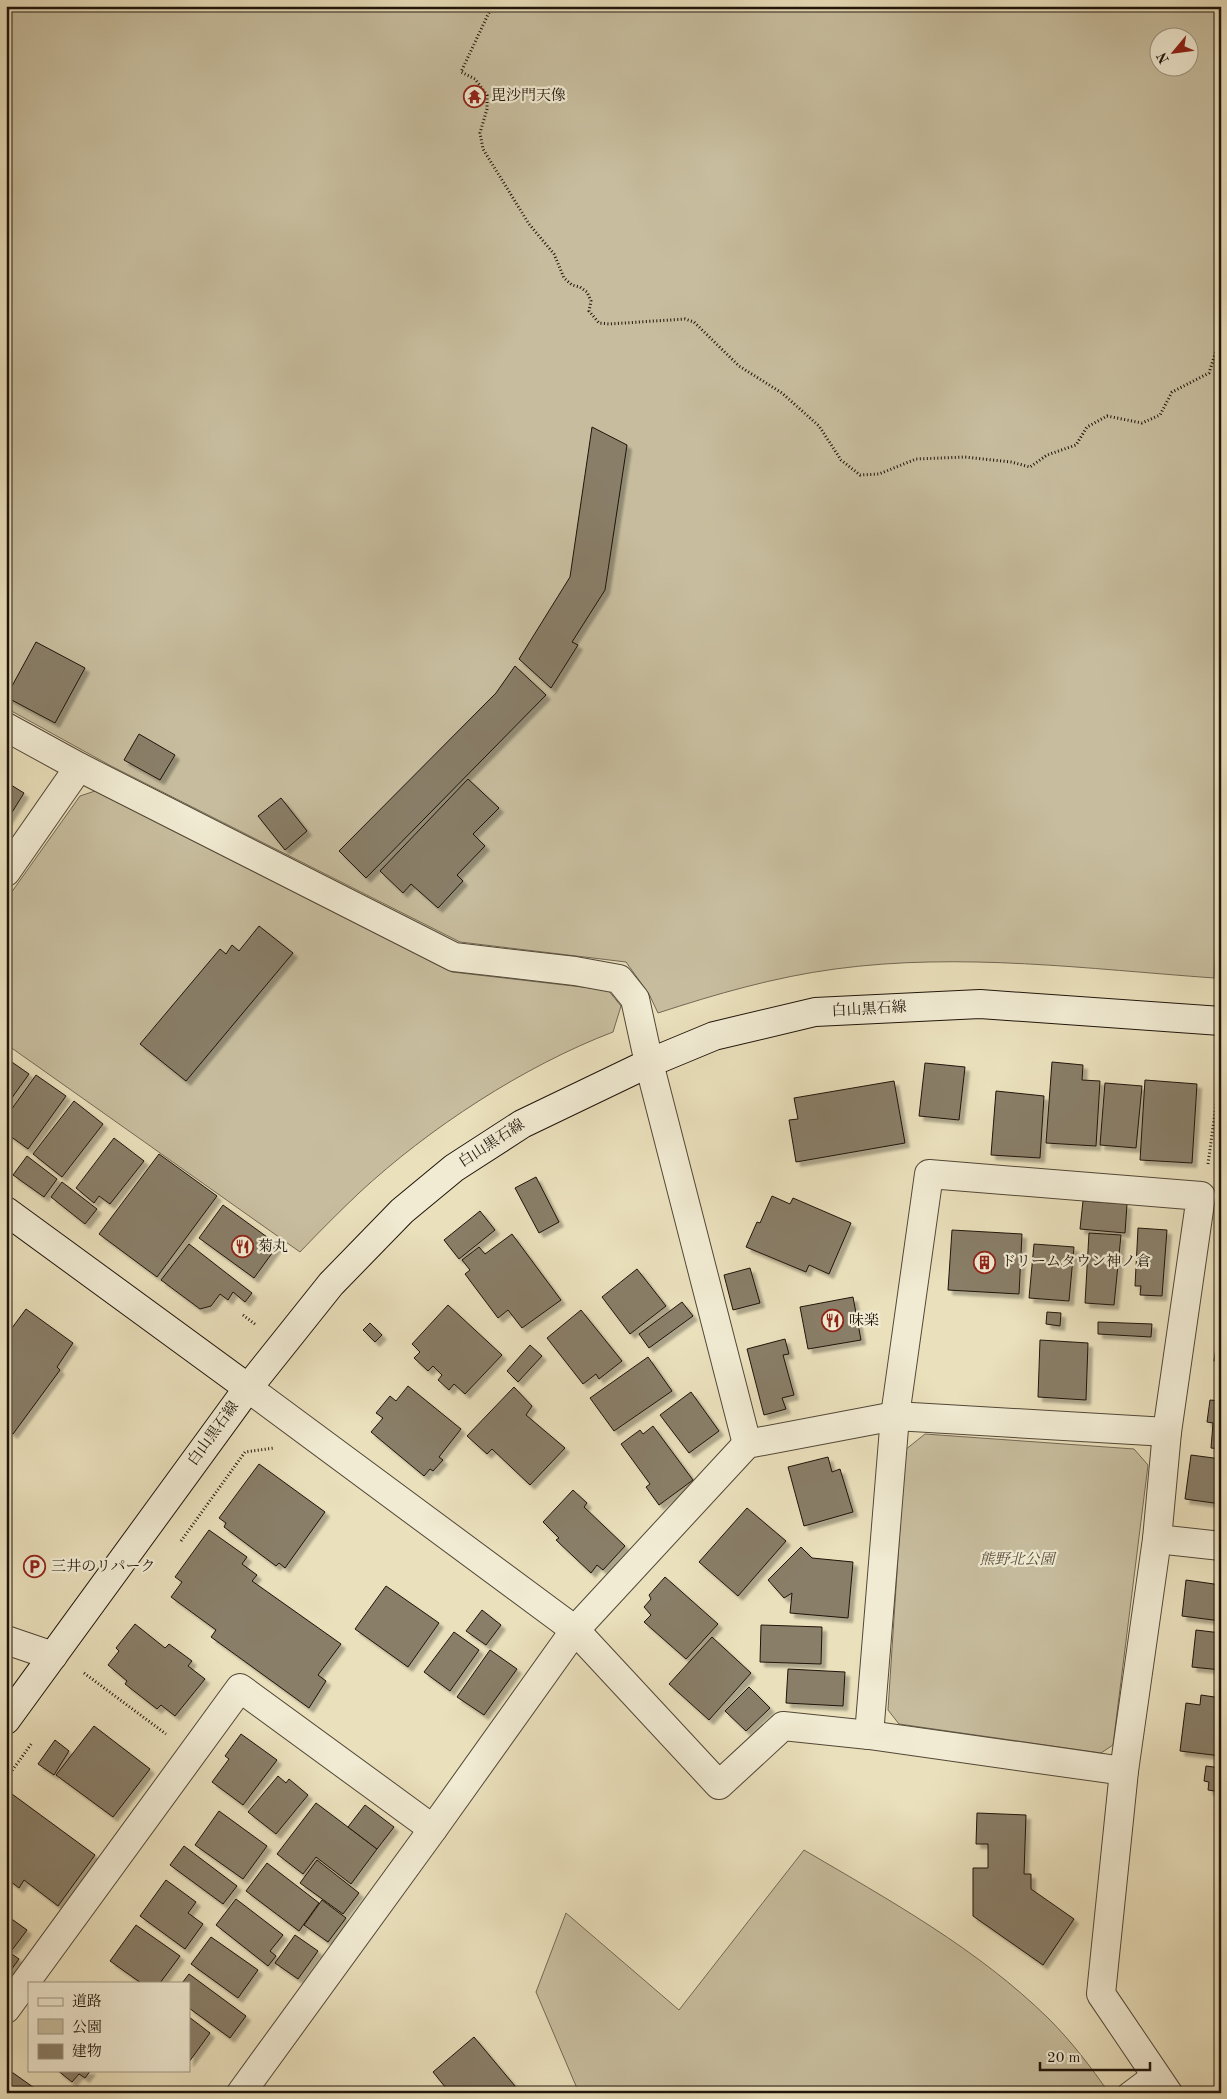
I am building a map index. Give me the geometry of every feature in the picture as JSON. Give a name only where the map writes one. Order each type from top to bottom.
[{"type":"street","points":[[6,726],[79,767],[454,957],[575,971],[618,979],[635,999],[649,1063],[748,1444]]},
{"type":"street","points":[[6,872],[79,767]]},
{"type":"street","name":"白山黒石線","points":[[6,1720],[248,1388],[331,1284],[402,1211],[454,1168],[522,1124],[649,1063],[714,1036],[815,1012],[980,1004],[1221,1021]]},
{"type":"street","points":[[869,1735],[895,1416],[929,1174],[1201,1196],[1167,1432],[1157,1539],[1124,1771],[1101,1994],[1161,2082]]},
{"type":"street","points":[[6,1210],[575,1630],[719,1785],[783,1726],[869,1735],[1124,1771]]},
{"type":"street","points":[[241,2093],[434,1830],[575,1630],[748,1444],[895,1416],[1167,1432]]},
{"type":"street","points":[[1157,1539],[1221,1546]]},
{"type":"street","points":[[6,1640],[53,1656]]},
{"type":"street","points":[[6,2009],[240,1688],[434,1830]]},
{"type":"lane","points":[[1126,2093],[1161,2082]]},
{"type":"path","points":[[492,6],[461,72],[475,79],[487,95],[487,109],[480,133],[483,148],[529,224],[554,254],[564,278],[572,285],[580,287],[587,292],[591,300],[589,311],[599,323],[685,319],[694,322],[739,366],[782,393],[819,426],[841,460],[860,475],[880,474],[916,459],[965,457],[1011,462],[1030,467],[1047,455],[1076,445],[1087,427],[1107,416],[1142,423],[1160,415],[1172,392],[1209,373],[1216,351],[1221,348]]},
{"type":"path","points":[[1201,1196],[1205,1184],[1221,1068]]},
{"type":"path","points":[[243,1315],[256,1325]]},
{"type":"path","points":[[178,1546],[246,1452],[283,1447]]},
{"type":"path","points":[[89,1665],[84,1673],[192,1754]]},
{"type":"path","points":[[6,1779],[34,1741]]},
{"type":"green space","points":[[6,6],[1221,6],[1221,851],[1214,978],[977,962],[882,964],[813,972],[768,981],[658,1013],[649,994],[626,962],[460,942],[111,766],[6,708]]},
{"type":"green space","points":[[95,791],[452,972],[608,990],[621,1006],[613,1032],[546,1062],[447,1122],[386,1169],[300,1252],[6,1044],[6,900],[80,796]]},
{"type":"green space","name":"熊野北公園","points":[[925,1434],[1134,1449],[1148,1465],[1113,1745],[1101,1753],[899,1724],[888,1710],[905,1450]]},
{"type":"green space","points":[[804,1850],[932,1927],[993,1970],[1057,2027],[1109,2093],[579,2093],[536,1992],[566,1913],[679,2010]]},
{"type":"building","points":[[592,427],[627,445],[605,590],[572,642],[578,645],[551,688],[519,659],[570,577]]},
{"type":"building","points":[[36,642],[85,668],[55,723],[6,697]]},
{"type":"building","points":[[515,666],[546,695],[366,878],[339,851],[496,693]]},
{"type":"building","points":[[139,734],[175,755],[160,780],[124,760]]},
{"type":"building","points":[[468,779],[499,808],[473,834],[485,846],[457,875],[463,881],[438,908],[411,884],[403,893],[380,871]]},
{"type":"building","points":[[6,782],[24,793],[6,822]]},
{"type":"building","points":[[281,798],[307,831],[285,850],[258,816]]},
{"type":"building","points":[[259,926],[293,953],[186,1081],[140,1044],[220,949],[226,954],[232,945],[239,951]]},
{"type":"building","points":[[6,1058],[29,1074],[6,1106]]},
{"type":"building","points":[[1052,1062],[1083,1065],[1082,1080],[1100,1081],[1096,1146],[1046,1143]]},
{"type":"building","points":[[925,1063],[965,1067],[959,1120],[919,1116]]},
{"type":"building","points":[[36,1075],[66,1096],[28,1149],[6,1133],[6,1117]]},
{"type":"building","points":[[1145,1080],[1197,1084],[1192,1163],[1140,1160]]},
{"type":"building","points":[[894,1081],[905,1143],[796,1162],[789,1120],[798,1119],[794,1098]]},
{"type":"building","points":[[1105,1083],[1142,1086],[1136,1148],[1100,1145]]},
{"type":"building","points":[[996,1091],[1044,1096],[1040,1158],[991,1155]]},
{"type":"building","points":[[74,1101],[103,1124],[62,1177],[33,1154]]},
{"type":"building","points":[[114,1138],[144,1161],[110,1204],[99,1196],[94,1203],[76,1188]]},
{"type":"building","points":[[159,1154],[217,1196],[157,1277],[99,1234]]},
{"type":"building","points":[[27,1156],[57,1179],[44,1197],[13,1175]]},
{"type":"building","points":[[536,1177],[559,1222],[539,1233],[515,1188]]},
{"type":"building","points":[[62,1182],[97,1209],[85,1224],[51,1197]]},
{"type":"building","points":[[772,1196],[790,1204],[793,1198],[851,1223],[829,1274],[809,1265],[806,1272],[746,1247],[757,1222],[760,1223]]},
{"type":"building","points":[[1083,1201],[1127,1204],[1125,1233],[1080,1229]]},
{"type":"building","points":[[223,1205],[278,1245],[254,1278],[199,1238]]},
{"type":"building","points":[[480,1211],[495,1230],[459,1259],[444,1240]]},
{"type":"building","points":[[1138,1228],[1167,1230],[1162,1296],[1140,1295],[1141,1286],[1135,1286]]},
{"type":"building","name":"ドリームタウン神ノ倉","points":[[952,1230],[1022,1234],[1019,1294],[948,1290]]},
{"type":"building","points":[[1089,1233],[1121,1235],[1114,1305],[1085,1303]]},
{"type":"building","points":[[512,1234],[561,1300],[522,1328],[508,1310],[498,1318],[465,1274],[470,1270],[462,1260],[479,1247],[485,1254]]},
{"type":"building","points":[[189,1244],[252,1293],[245,1302],[233,1292],[228,1300],[220,1294],[211,1306],[200,1309],[161,1280]]},
{"type":"building","points":[[1034,1244],[1074,1247],[1069,1301],[1029,1298]]},
{"type":"building","points":[[750,1268],[760,1303],[733,1310],[724,1275]]},
{"type":"building","points":[[1220,1268],[1221,1296],[1217,1296]]},
{"type":"building","points":[[637,1269],[666,1306],[630,1334],[602,1297]]},
{"type":"building","points":[[853,1297],[861,1340],[808,1349],[800,1307]]},
{"type":"building","points":[[682,1302],[693,1316],[649,1348],[639,1334]]},
{"type":"building","points":[[448,1305],[502,1355],[465,1394],[454,1384],[449,1390],[438,1380],[442,1375],[433,1366],[428,1371],[414,1358],[420,1352],[412,1344]]},
{"type":"building","points":[[26,1309],[73,1343],[57,1367],[60,1370],[13,1434],[6,1429],[6,1336]]},
{"type":"building","points":[[581,1310],[622,1361],[599,1379],[596,1374],[583,1384],[547,1338]]},
{"type":"building","points":[[1047,1312],[1061,1313],[1060,1326],[1046,1324]]},
{"type":"building","points":[[1098,1322],[1152,1324],[1151,1337],[1098,1334]]},
{"type":"building","points":[[370,1323],[382,1335],[375,1342],[363,1330]]},
{"type":"building","points":[[1218,1332],[1221,1332],[1221,1362],[1214,1361]]},
{"type":"building","points":[[785,1339],[789,1354],[783,1355],[794,1395],[782,1398],[786,1409],[764,1415],[747,1349]]},
{"type":"building","points":[[1040,1340],[1088,1343],[1086,1400],[1038,1397]]},
{"type":"building","points":[[530,1345],[542,1356],[518,1382],[507,1371]]},
{"type":"building","points":[[648,1357],[672,1391],[614,1431],[590,1398]]},
{"type":"building","points":[[408,1386],[461,1429],[439,1457],[443,1460],[433,1471],[430,1469],[424,1476],[371,1432],[383,1418],[376,1413],[390,1396],[396,1401]]},
{"type":"building","points":[[514,1387],[532,1406],[526,1415],[565,1448],[530,1485],[492,1449],[487,1454],[467,1436]]},
{"type":"building","points":[[691,1392],[719,1431],[689,1453],[660,1415]]},
{"type":"building","points":[[1210,1400],[1221,1401],[1221,1449],[1211,1448],[1213,1423],[1207,1422]]},
{"type":"building","points":[[653,1426],[693,1480],[659,1505],[646,1487],[650,1484],[621,1444],[640,1430],[643,1434]]},
{"type":"building","points":[[1191,1455],[1221,1459],[1221,1504],[1185,1499]]},
{"type":"building","points":[[828,1457],[832,1472],[840,1469],[853,1512],[804,1526],[788,1467]]},
{"type":"building","points":[[259,1464],[325,1512],[285,1568],[279,1563],[276,1566],[224,1527],[226,1523],[219,1518]]},
{"type":"building","points":[[573,1490],[587,1503],[584,1507],[625,1546],[603,1570],[597,1565],[591,1573],[556,1540],[559,1538],[543,1522]]},
{"type":"building","points":[[747,1508],[786,1541],[738,1596],[699,1562]]},
{"type":"building","points":[[209,1530],[247,1557],[242,1564],[257,1575],[252,1581],[341,1644],[318,1675],[326,1681],[309,1708],[211,1637],[216,1630],[171,1597],[182,1582],[175,1577]]},
{"type":"building","points":[[801,1547],[812,1558],[853,1562],[848,1618],[790,1613],[792,1593],[784,1598],[768,1580]]},
{"type":"building","points":[[665,1577],[718,1624],[686,1659],[644,1622],[651,1615],[644,1607],[651,1599],[649,1595]]},
{"type":"building","points":[[1186,1580],[1221,1585],[1221,1621],[1182,1616]]},
{"type":"building","points":[[386,1586],[439,1623],[408,1667],[355,1629]]},
{"type":"building","points":[[482,1610],[501,1625],[486,1645],[466,1631]]},
{"type":"building","points":[[135,1624],[165,1648],[169,1644],[192,1661],[188,1666],[205,1679],[175,1716],[161,1705],[157,1709],[125,1684],[127,1681],[108,1665],[119,1651],[116,1648]]},
{"type":"building","points":[[761,1625],[822,1627],[821,1664],[760,1662]]},
{"type":"building","points":[[1196,1630],[1221,1633],[1221,1670],[1192,1667]]},
{"type":"building","points":[[454,1632],[479,1650],[450,1691],[424,1672]]},
{"type":"building","points":[[712,1637],[751,1673],[709,1720],[669,1684]]},
{"type":"building","points":[[490,1650],[517,1669],[484,1715],[457,1697]]},
{"type":"building","points":[[788,1669],[845,1672],[843,1706],[786,1703]]},
{"type":"building","points":[[749,1687],[770,1708],[746,1731],[725,1711]]},
{"type":"building","points":[[1201,1695],[1221,1698],[1221,1756],[1180,1751],[1186,1703],[1200,1705]]},
{"type":"building","points":[[94,1726],[150,1769],[113,1817],[56,1775]]},
{"type":"building","points":[[241,1734],[277,1760],[243,1805],[212,1782],[229,1759],[225,1756]]},
{"type":"building","points":[[55,1740],[69,1751],[54,1775],[38,1764]]},
{"type":"building","points":[[1206,1766],[1221,1768],[1221,1792],[1208,1790],[1209,1782],[1204,1781]]},
{"type":"building","points":[[278,1776],[286,1783],[289,1779],[308,1795],[276,1834],[248,1812]]},
{"type":"building","points":[[12,1794],[95,1855],[58,1906],[24,1880],[19,1888],[6,1878],[6,1801]]},
{"type":"building","points":[[316,1803],[377,1849],[351,1884],[316,1857],[303,1874],[277,1854]]},
{"type":"building","points":[[365,1805],[394,1827],[377,1849],[348,1827]]},
{"type":"building","points":[[219,1811],[267,1846],[243,1879],[195,1845]]},
{"type":"building","points":[[977,1813],[1026,1815],[1024,1874],[1031,1874],[1031,1889],[1074,1919],[1043,1965],[973,1916],[973,1868],[988,1868],[988,1844],[976,1844]]},
{"type":"building","points":[[184,1846],[237,1886],[223,1904],[170,1865]]},
{"type":"building","points":[[317,1860],[359,1893],[343,1914],[300,1883]]},
{"type":"building","points":[[267,1863],[319,1903],[299,1931],[246,1891]]},
{"type":"building","points":[[166,1880],[196,1902],[188,1913],[203,1924],[185,1949],[140,1916]]},
{"type":"building","points":[[236,1899],[283,1935],[270,1951],[276,1956],[268,1966],[216,1925]]},
{"type":"building","points":[[322,1900],[346,1918],[328,1942],[304,1925]]},
{"type":"building","points":[[6,1915],[27,1930],[12,1950],[6,1947]]},
{"type":"building","points":[[136,1925],[180,1956],[161,1982],[140,1982],[110,1961]]},
{"type":"building","points":[[295,1935],[318,1951],[298,1979],[275,1963]]},
{"type":"building","points":[[211,1937],[258,1970],[238,1998],[191,1964]]},
{"type":"building","points":[[6,1950],[19,1959],[6,1977]]},
{"type":"building","points":[[189,1974],[246,2016],[230,2038],[190,2009],[190,1982],[183,1982]]},
{"type":"building","points":[[190,2018],[210,2033],[190,2061]]},
{"type":"building","points":[[474,2037],[515,2086],[506,2093],[450,2093],[433,2072]]},
{"type":"building","points":[[6,2068],[40,2092],[40,2093],[6,2093]]},
{"type":"building","points":[[60,2072],[90,2072],[85,2078],[79,2074],[72,2082]]},
{"type":"place","name":"毘沙門天像","points":[[475,96]]},
{"type":"place","name":"菊丸","points":[[242,1247]]},
{"type":"place","name":"ドリームタウン神ノ倉","points":[[985,1262]]},
{"type":"place","name":"味楽","points":[[833,1321]]},
{"type":"place","name":"三井のリパーク","points":[[35,1567]]}]
